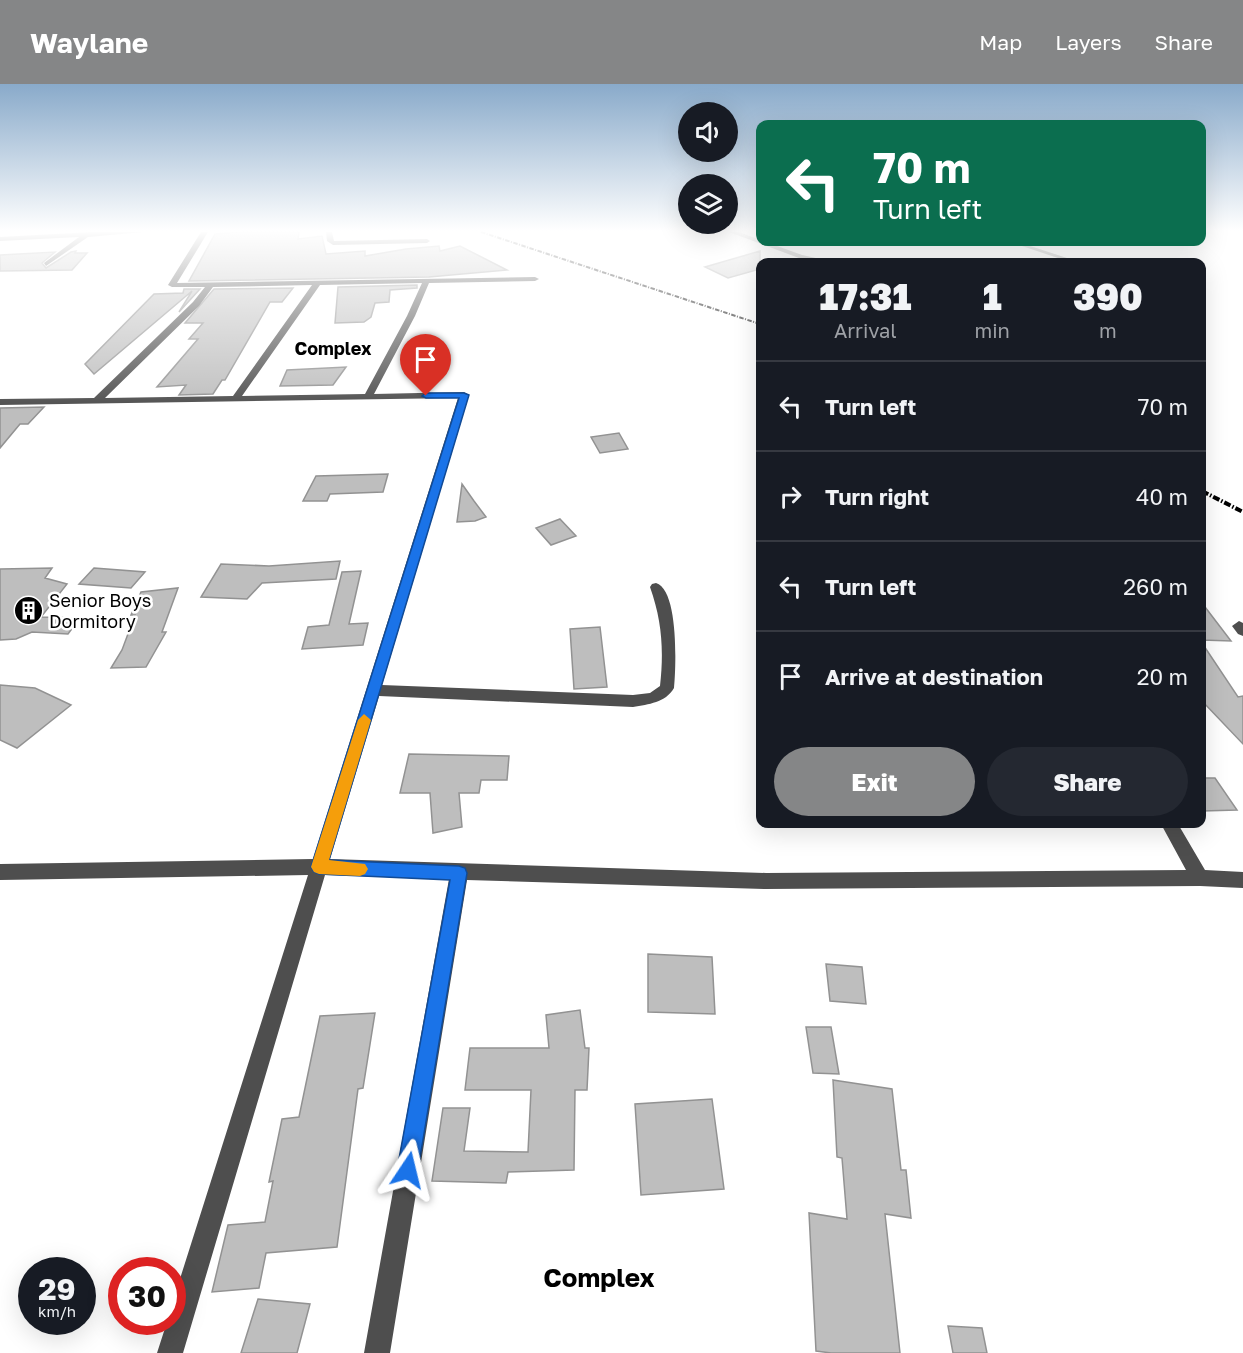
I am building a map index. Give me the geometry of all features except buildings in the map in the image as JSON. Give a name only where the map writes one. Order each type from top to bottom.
[{"type":"street","points":[[96,401],[196,304],[206,291]]},
{"type":"street","points":[[235,399],[311,291]]},
{"type":"street","points":[[368,397],[422,291]]},
{"type":"street","points":[[0,402],[464,395],[170,1353]]},
{"type":"street","points":[[374,690],[633,701],[654,698],[667,688],[672,640],[664,607],[656,587]]},
{"type":"street","points":[[1172,828],[1200,878]]},
{"type":"street","points":[[0,872],[319,867],[459,873],[766,880],[1200,878],[1243,880]]},
{"type":"street","points":[[376,1353],[459,873]]},
{"type":"railway","points":[[661,291],[756,323]]},
{"type":"railway","points":[[1206,493],[1243,512]]},
{"type":"slow traffic","points":[[360,869],[319,867],[364,720]]},
{"type":"place","name":"Senior Boys Dormitory","points":[[28,611]]},
{"type":"district","name":"Complex","points":[[333,349]]},
{"type":"district","name":"Complex","points":[[599,1278]]},
{"type":"route","points":[[408,1170],[459,873],[319,867],[464,395],[426,396]]}]
